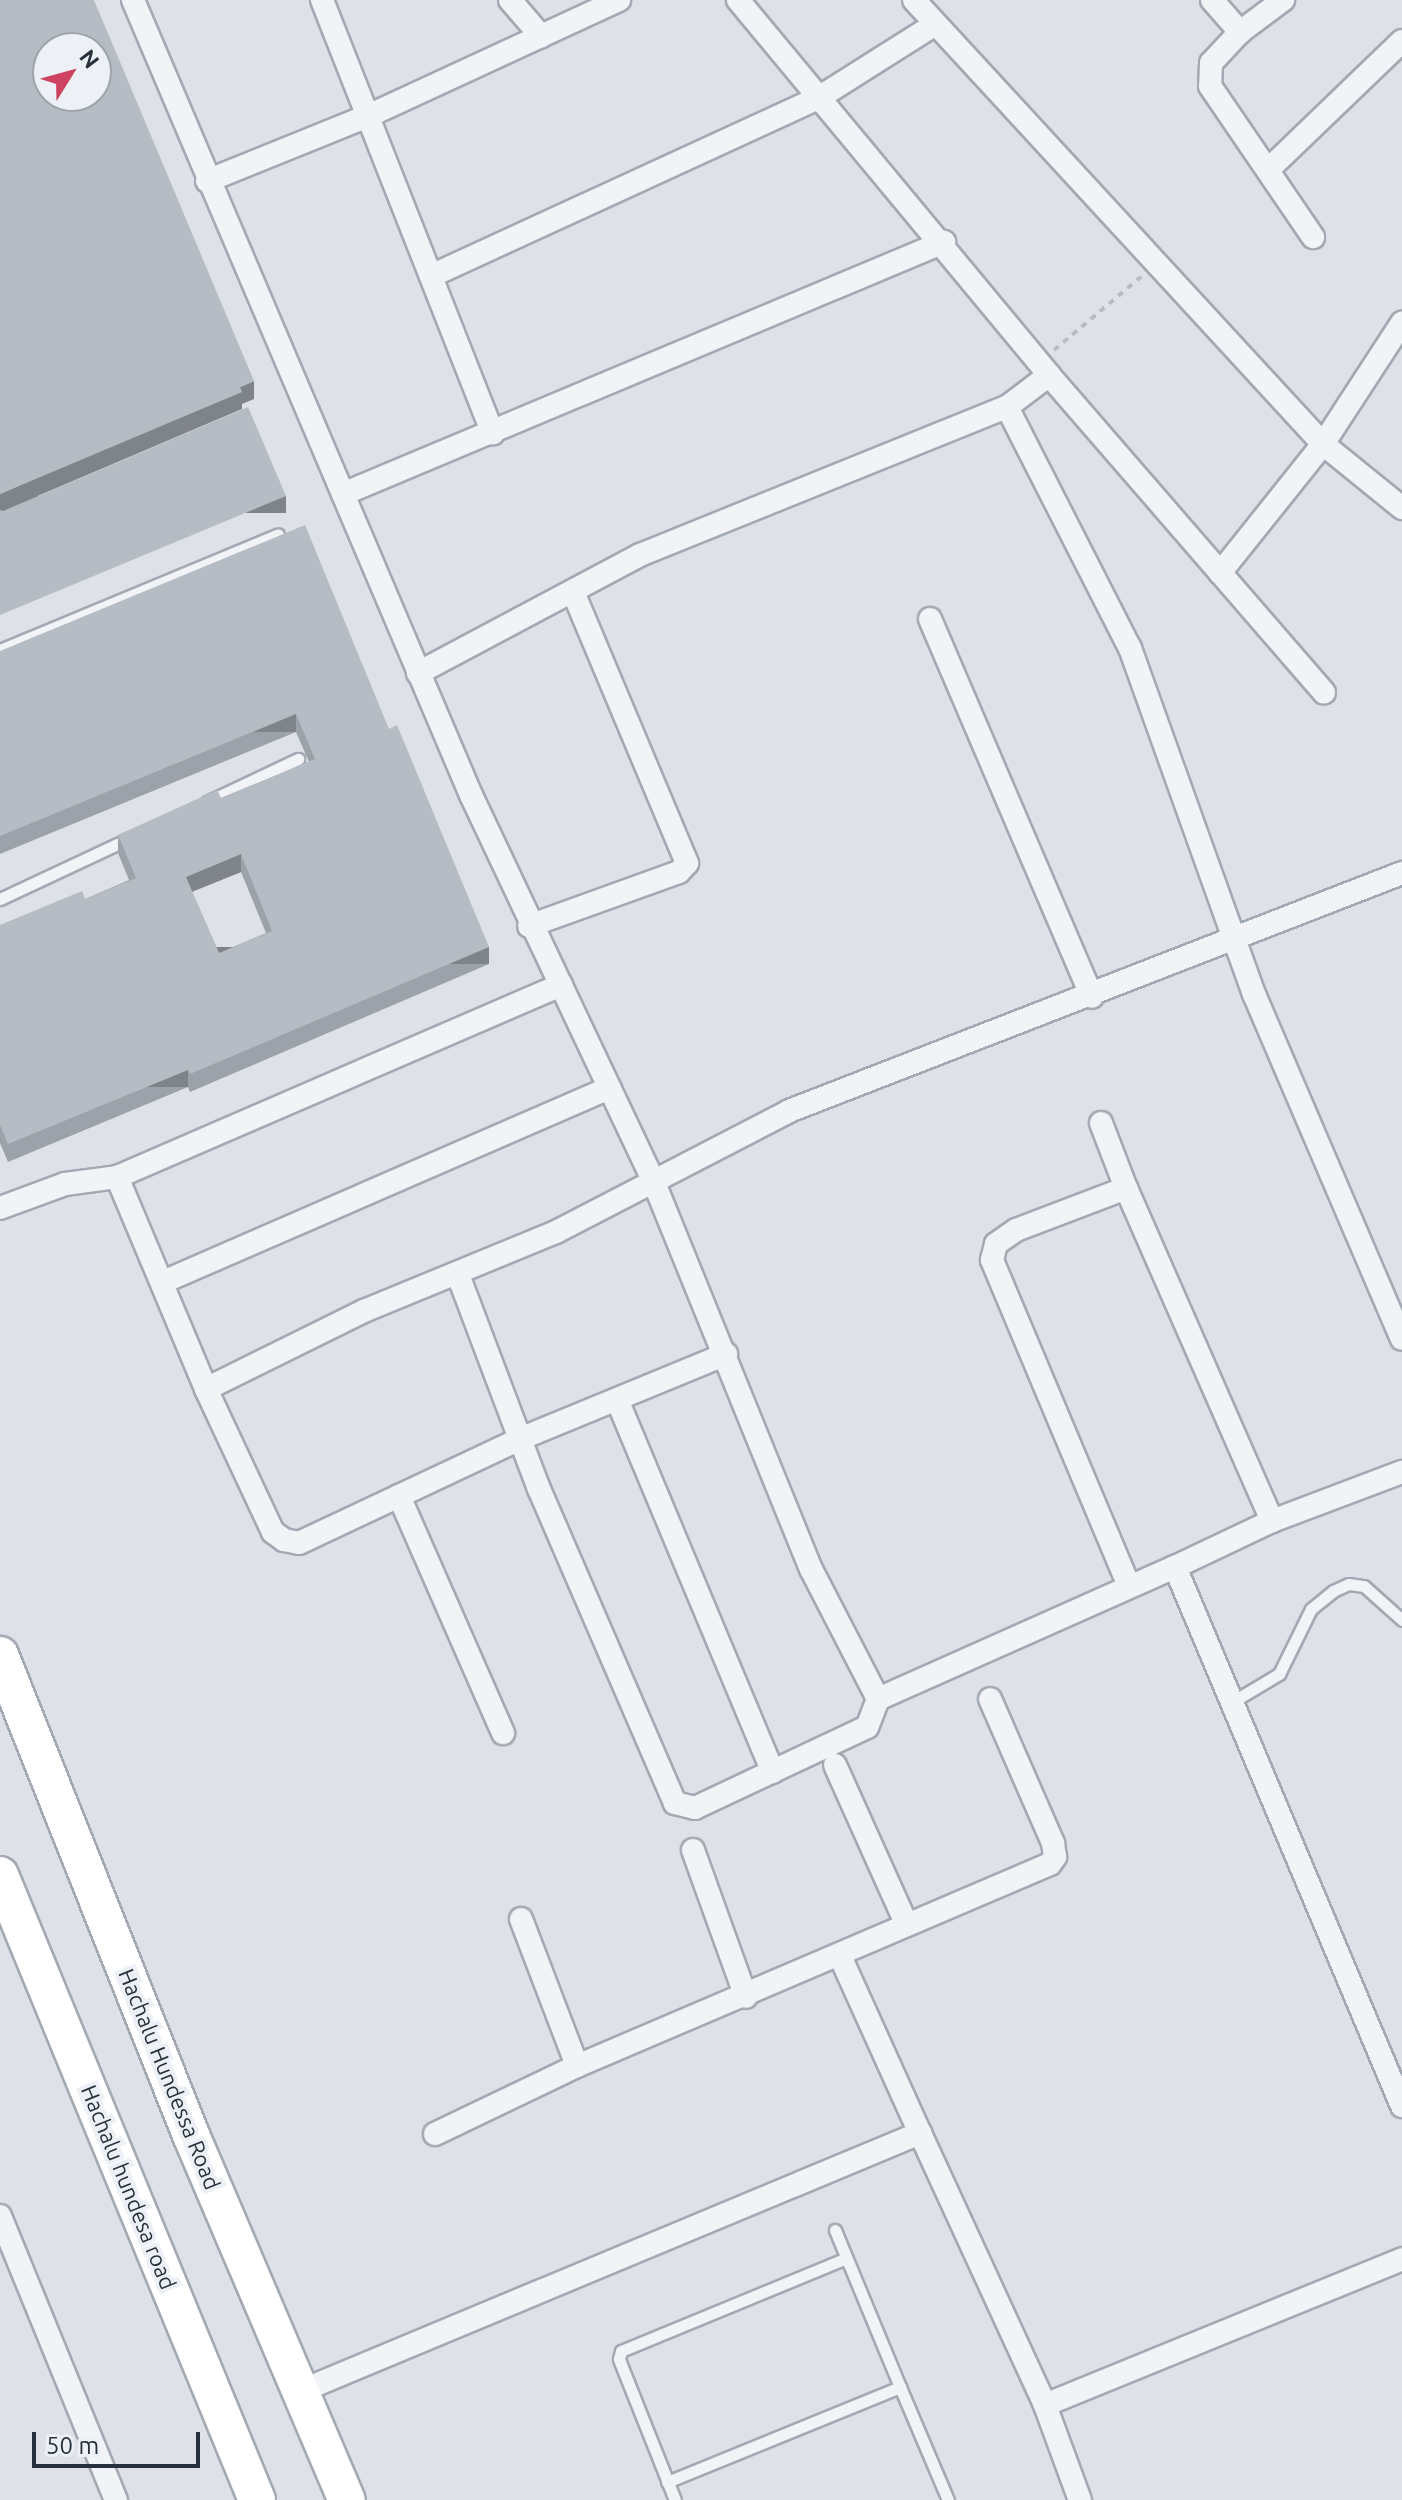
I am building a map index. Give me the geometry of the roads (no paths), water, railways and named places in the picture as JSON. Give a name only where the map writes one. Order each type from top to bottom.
[{"type":"main road","name":"Hachalu Hundessa Road","points":[[0,1655],[191,2135],[347,2500]]},
{"type":"main road","name":"Hachalu hundesa road","points":[[0,1875],[257,2500]]},
{"type":"street","points":[[133,0],[207,181],[418,673],[529,926],[561,985],[655,1185],[811,1569],[878,1699]]},
{"type":"street","points":[[322,0],[493,434]]},
{"type":"street","points":[[510,0],[541,36]]},
{"type":"street","points":[[207,181],[368,116],[619,0]]},
{"type":"street","points":[[738,0],[944,242],[1044,369],[1324,692]]},
{"type":"street","points":[[914,0],[1323,444],[1402,508]]},
{"type":"street","points":[[1212,0],[1240,32]]},
{"type":"street","points":[[1283,0],[1240,32],[1211,63],[1210,86],[1270,168],[1313,237]]},
{"type":"street","points":[[431,276],[820,97],[934,25]]},
{"type":"street","points":[[1270,168],[1402,41]]},
{"type":"street","points":[[343,494],[493,434],[944,242]]},
{"type":"street","points":[[1220,573],[1323,444],[1402,323]]},
{"type":"street","points":[[418,673],[574,594],[640,555],[1007,407],[1044,369]]},
{"type":"street","points":[[1007,407],[1130,648],[1233,940],[1402,1339]]},
{"type":"street","points":[[529,926],[679,872],[687,863],[574,594]]},
{"type":"street","points":[[930,619],[1092,997]]},
{"type":"street","points":[[206,1389],[364,1311],[458,1275],[655,1185],[789,1111],[1092,997],[1402,873]]},
{"type":"street","points":[[0,1208],[65,1184],[117,1177],[561,985]]},
{"type":"street","points":[[163,1282],[610,1088]]},
{"type":"street","points":[[1101,1123],[1126,1188],[1272,1521]]},
{"type":"street","points":[[117,1177],[206,1389],[273,1532],[284,1540],[299,1543],[520,1439],[618,1402],[726,1354]]},
{"type":"street","points":[[1126,1188],[1016,1230],[996,1244],[992,1260],[1129,1586]]},
{"type":"street","points":[[458,1275],[609,1659],[675,1803],[695,1808],[867,1727],[878,1699],[1272,1521],[1402,1472]]},
{"type":"street","points":[[618,1402],[773,1772]]},
{"type":"street","points":[[399,1496],[503,1733]]},
{"type":"street","points":[[1175,1567],[1402,2106]]},
{"type":"street","points":[[435,2134],[577,2066],[1036,1872],[1055,1857],[990,1699]]},
{"type":"street","points":[[835,1765],[907,1925]]},
{"type":"street","points":[[693,1850],[746,1997]]},
{"type":"street","points":[[521,1919],[577,2066]]},
{"type":"street","points":[[840,1956],[1045,2405],[1080,2500]]},
{"type":"street","points":[[301,2391],[920,2133]]},
{"type":"street","points":[[0,2216],[116,2500]]},
{"type":"street","points":[[1045,2405],[1402,2259]]},
{"type":"lane","points":[[0,650],[278,534]]},
{"type":"lane","points":[[199,806],[298,759]]},
{"type":"lane","points":[[0,899],[142,832]]},
{"type":"lane","points":[[1232,1702],[1279,1674],[1311,1609],[1333,1591],[1349,1584],[1364,1586],[1402,1620]]},
{"type":"lane","points":[[835,2230],[948,2500]]},
{"type":"lane","points":[[675,2500],[619,2359],[621,2351],[847,2258]]},
{"type":"lane","points":[[667,2482],[900,2387]]}]
